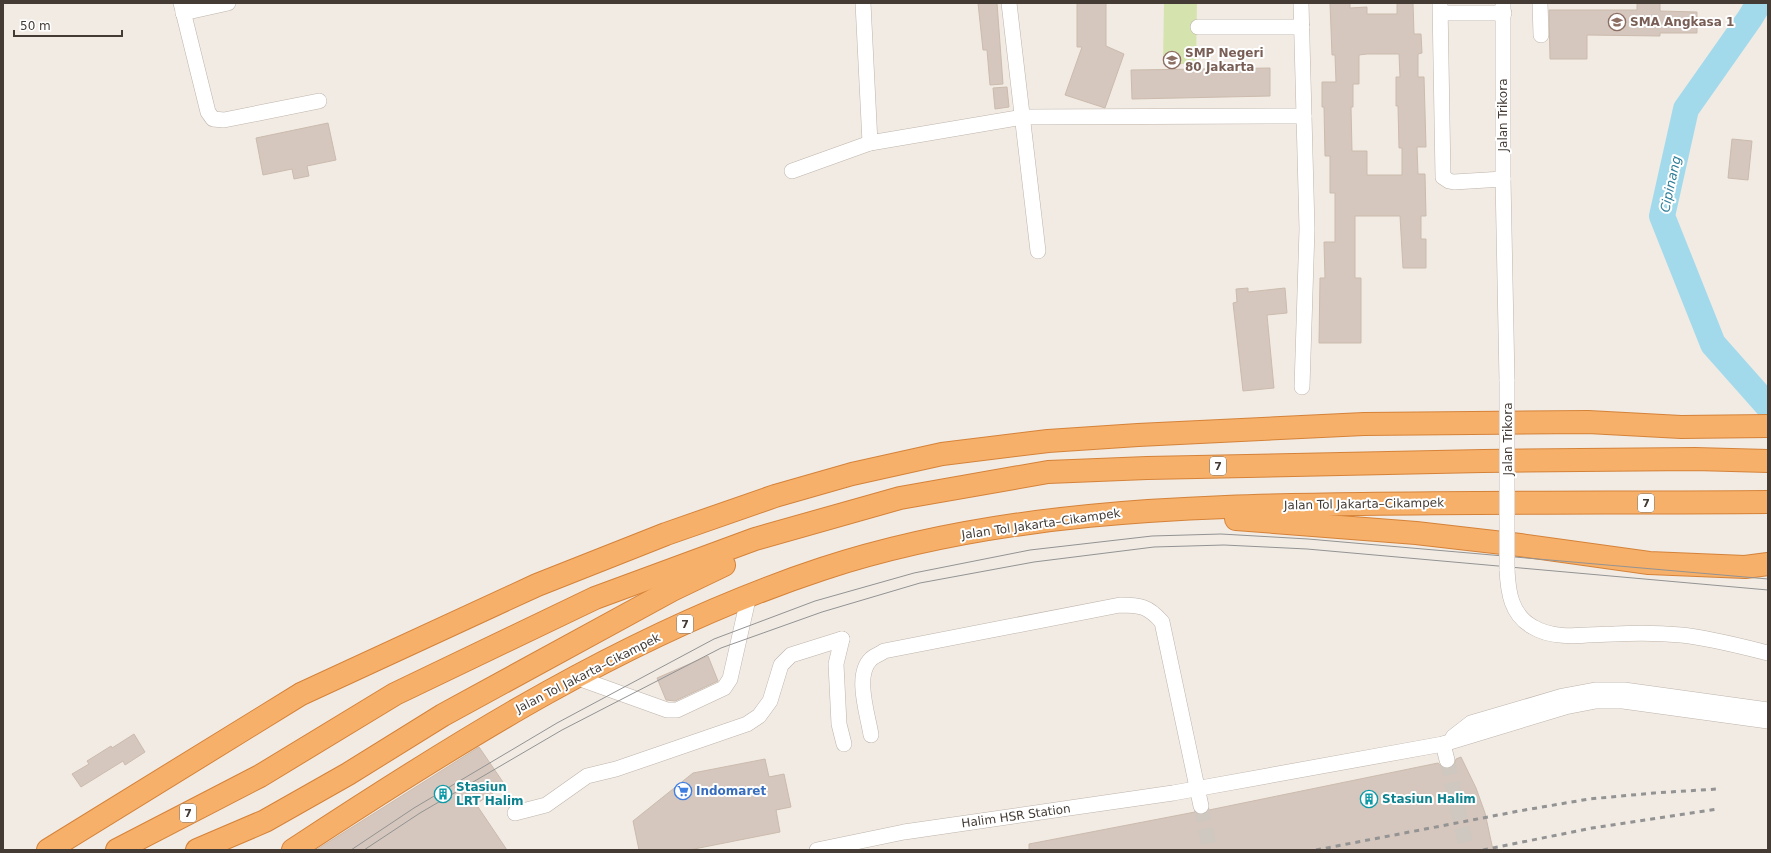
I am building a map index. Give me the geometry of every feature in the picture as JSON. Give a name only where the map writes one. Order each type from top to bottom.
[{"type":"highway","points":[[48,850],[301,694],[544,582],[666,534],[775,496],[852,474],[942,454],[1048,441],[1138,435],[1364,424],[1588,422],[1681,427],[1768,426]]},
{"type":"highway","name":"7","points":[[117,850],[260,776],[395,694],[588,601],[755,539],[900,498],[1048,472],[1247,465],[1695,459],[1768,461]]},
{"type":"highway","name":"Jalan Tol Jakarta–Cikampek","points":[[293,850],[437,757],[575,677],[749,595],[825,568],[928,541],[1006,526],[1121,513],[1235,506],[1452,503],[1768,502]]},
{"type":"highway","points":[[1121,513],[1304,523],[1416,533],[1520,545],[1649,563],[1745,567],[1768,564]]},
{"type":"highway","name":"7","points":[[197,850],[265,821],[348,774],[443,715],[672,590],[759,548],[782,532]]},
{"type":"street","points":[[228,3],[182,8],[208,112],[213,119],[224,120],[319,100]]},
{"type":"street","points":[[863,3],[870,143]]},
{"type":"street","points":[[1009,3],[1038,251]]},
{"type":"street","points":[[1301,3],[1306,229],[1302,387]]},
{"type":"street","points":[[1540,3],[1541,35]]},
{"type":"street","points":[[1503,8],[1441,8],[1443,177],[1454,182],[1503,179]]},
{"type":"street","name":"Jalan Trikora","points":[[1503,8],[1503,179],[1507,380],[1507,569],[1510,598],[1515,609],[1528,624],[1545,633],[1570,636],[1626,633],[1683,635],[1765,653]]},
{"type":"street","points":[[1198,27],[1302,27]]},
{"type":"street","points":[[792,171],[870,143],[1023,117],[1304,116]]},
{"type":"street","points":[[575,677],[667,710],[677,710],[724,688],[730,679],[749,595]]},
{"type":"street","points":[[871,735],[862,686],[863,672],[870,660],[884,651],[1120,605],[1137,605],[1152,610],[1162,622],[1201,806]]},
{"type":"street","points":[[515,813],[546,805],[587,776],[616,769],[747,724],[759,716],[770,701],[781,665],[791,655],[842,639],[836,664],[839,724],[844,744]]},
{"type":"street","points":[[1623,696],[1768,710]]},
{"type":"street","points":[[1623,696],[1768,721]]},
{"type":"street","name":"Halim HSR Station","points":[[816,850],[904,832],[1197,788],[1443,744],[1565,707],[1623,696]]},
{"type":"street","points":[[1443,744],[1447,760]]},
{"type":"green space","points":[[1164,3],[1197,4],[1196,64],[1163,64]]},
{"type":"building","points":[[978,3],[997,3],[1003,84],[990,85],[987,50],[983,50]]},
{"type":"building","points":[[1077,3],[1106,3],[1106,46],[1124,54],[1105,108],[1065,95],[1082,47],[1077,47]]},
{"type":"building","points":[[1330,3],[1350,3],[1350,8],[1367,7],[1367,14],[1397,14],[1397,3],[1413,3],[1414,34],[1421,34],[1422,53],[1418,54],[1418,77],[1424,77],[1426,147],[1417,147],[1418,174],[1425,174],[1426,216],[1421,216],[1421,239],[1426,239],[1426,268],[1403,268],[1400,216],[1355,216],[1355,278],[1361,278],[1361,343],[1319,343],[1320,278],[1325,278],[1324,242],[1335,242],[1335,193],[1330,193],[1330,156],[1325,156],[1324,107],[1322,107],[1322,82],[1336,82],[1335,55],[1332,55]],"holes":[[[1399,54],[1400,77],[1396,77],[1396,106],[1398,106],[1399,148],[1402,148],[1402,175],[1367,175],[1367,151],[1352,151],[1351,107],[1353,107],[1353,84],[1359,84],[1359,55]]]},
{"type":"building","points":[[1637,3],[1660,3],[1660,11],[1697,12],[1697,33],[1660,33],[1660,36],[1587,35],[1587,59],[1550,59],[1549,10],[1637,10]]},
{"type":"building","points":[[1270,68],[1270,96],[1132,99],[1131,70]]},
{"type":"building","points":[[1007,87],[1009,107],[995,109],[993,88]]},
{"type":"building","points":[[328,123],[336,160],[307,166],[309,176],[294,179],[292,169],[263,175],[256,138]]},
{"type":"building","points":[[1732,139],[1752,141],[1748,180],[1728,178]]},
{"type":"building","points":[[1248,288],[1248,292],[1285,288],[1287,313],[1267,315],[1274,388],[1243,391],[1233,303],[1237,302],[1236,289]]},
{"type":"building","points":[[708,656],[718,681],[675,701],[666,700],[657,678]]},
{"type":"building","points":[[134,734],[145,752],[125,765],[123,761],[81,787],[72,774],[89,764],[87,761]]},
{"type":"building","name":"Stasiun LRT Halim","points":[[479,747],[505,785],[476,804],[507,850],[316,850]]},
{"type":"building","name":"Stasiun Halim","points":[[1461,757],[1476,788],[1485,813],[1493,850],[1029,850],[1029,844],[1195,812],[1202,815],[1209,810],[1438,763],[1444,768],[1449,769],[1454,766],[1456,759]]},
{"type":"building","points":[[765,759],[769,777],[784,774],[791,807],[776,810],[780,832],[689,850],[639,850],[633,821],[693,773]]},
{"type":"waterway","name":"Cipinang","points":[[1759,3],[1686,109],[1662,216],[1713,344],[1768,406]]},
{"type":"tunnel","points":[[1447,760],[1467,850]]},
{"type":"tunnel","points":[[1201,806],[1210,850]]},
{"type":"tram line","points":[[351,850],[414,808],[557,723],[714,639],[815,601],[914,573],[1030,550],[1152,536],[1221,534],[1308,539],[1768,579]]},
{"type":"tram line","points":[[364,850],[420,813],[562,730],[721,648],[822,612],[920,583],[1034,562],[1154,547],[1224,545],[1307,549],[1768,590]]},
{"type":"railway","points":[[1316,850],[1589,799],[1717,789]]},
{"type":"railway","points":[[1483,850],[1592,828],[1718,809]]},
{"type":"place","name":"SMA Angkasa 1","points":[[1617,22]]},
{"type":"place","name":"SMP Negeri 80 Jakarta","points":[[1172,60]]},
{"type":"place","name":"Indomaret","points":[[683,791]]},
{"type":"place","name":"Stasiun LRT Halim","points":[[443,794]]},
{"type":"place","name":"Stasiun Halim","points":[[1369,799]]}]
